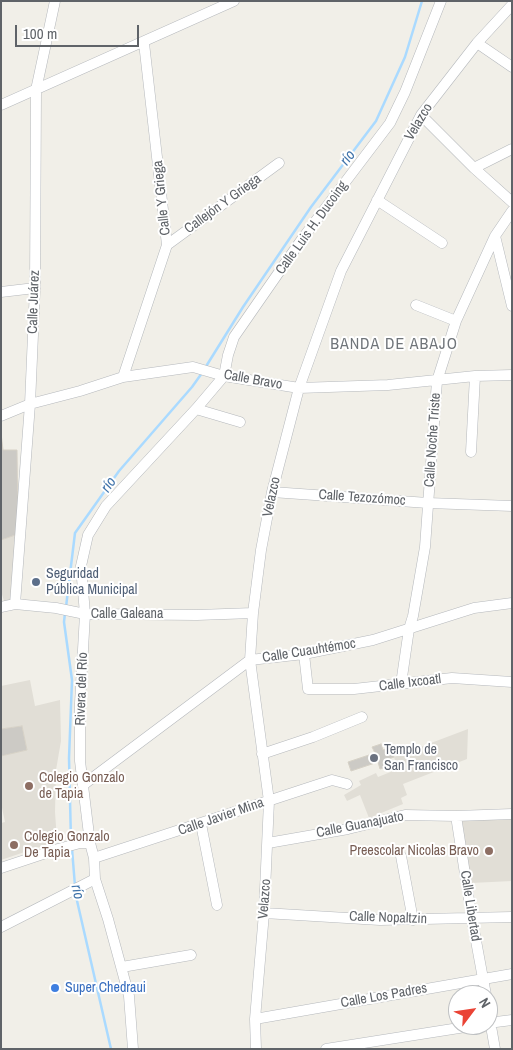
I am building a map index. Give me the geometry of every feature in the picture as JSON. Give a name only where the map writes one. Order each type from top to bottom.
[{"type":"street","name":"Calle Juárez","points":[[15,604],[30,404],[35,288],[36,90],[55,1]]},
{"type":"street","points":[[1,105],[144,43],[234,1]]},
{"type":"street","name":"Calle Luis H. Ducoing","points":[[222,375],[234,337],[302,239],[390,123],[405,92],[441,1]]},
{"type":"street","name":"Velazco","points":[[256,1049],[255,1019],[264,913],[269,801],[250,660],[253,613],[261,550],[272,492],[299,388],[341,271],[421,115],[477,43],[512,4]]},
{"type":"street","name":"Calle Y Griega","points":[[123,377],[167,245],[144,43]]},
{"type":"street","points":[[477,43],[512,67]]},
{"type":"street","points":[[421,115],[474,168],[512,202]]},
{"type":"street","points":[[474,168],[512,149]]},
{"type":"street","name":"Callejón Y Griega","points":[[167,245],[279,163]]},
{"type":"street","points":[[378,200],[442,243]]},
{"type":"street","name":"Calle Noche Triste","points":[[401,684],[408,629],[413,616],[425,547],[437,381],[456,321],[495,236],[512,211]]},
{"type":"street","points":[[495,236],[512,306]]},
{"type":"street","points":[[1,292],[35,288]]},
{"type":"street","points":[[416,305],[456,321]]},
{"type":"street","name":"Calle Bravo","points":[[1,416],[30,404],[123,377],[193,367],[222,375],[299,388],[512,375]]},
{"type":"street","name":"Rivera del Río","points":[[133,1049],[129,996],[122,968],[91,882],[94,858],[85,843],[83,785],[80,761],[81,566],[88,535],[96,519],[196,409],[222,375]]},
{"type":"street","points":[[471,452],[475,376]]},
{"type":"street","points":[[196,409],[240,422]]},
{"type":"street","name":"Calle Tezozómoc","points":[[272,492],[428,503],[512,506]]},
{"type":"street","name":"Calle Cuauhtémoc","points":[[83,785],[250,660],[304,654],[373,640],[474,608],[512,602]]},
{"type":"street","name":"Calle Galeana","points":[[1,608],[15,604],[56,608],[82,614],[197,615],[253,613]]},
{"type":"street","name":"Calle Ixcoatl","points":[[304,654],[308,690],[354,689],[452,678],[512,682]]},
{"type":"street","points":[[262,754],[313,737],[362,717]]},
{"type":"street","name":"Calle Javier Mina","points":[[94,858],[332,780],[347,784]]},
{"type":"street","name":"Calle Guanajuato","points":[[268,843],[348,829],[405,815],[512,814]]},
{"type":"street","name":"Calle Libertad","points":[[456,816],[484,985]]},
{"type":"street","points":[[201,824],[217,905]]},
{"type":"street","points":[[1,868],[58,849],[85,843]]},
{"type":"street","points":[[401,856],[413,920]]},
{"type":"street","points":[[1,927],[91,882]]},
{"type":"street","name":"Calle Nopaltzin","points":[[264,913],[380,920],[512,917]]},
{"type":"street","points":[[122,968],[191,955]]},
{"type":"street","name":"Calle Los Padres","points":[[255,1019],[512,974]]},
{"type":"street","points":[[498,1022],[512,1020]]},
{"type":"street","points":[[326,1049],[448,1030]]},
{"type":"street","points":[[492,1035],[495,1049]]},
{"type":"shaded area","points":[[18,534],[14,599],[4,601],[1,591],[1,540]]},
{"type":"shaded area","name":"Colegio Gonzalo de Tapia","points":[[30,680],[35,706],[60,700],[61,741],[56,770],[55,812],[57,841],[1,860],[1,823],[5,822],[1,803],[1,756],[27,750],[22,726],[1,729],[1,686]]},
{"type":"shaded area","points":[[468,729],[467,759],[403,784],[407,795],[401,798],[403,804],[369,818],[360,795],[347,801],[344,795],[361,785],[359,781],[376,773],[378,777],[398,769],[394,757]]},
{"type":"shaded area","name":"Preescolar Nicolas Bravo","points":[[512,819],[512,881],[471,883],[460,820]]},
{"type":"building","points":[[1,433],[3,450],[17,450],[18,534],[1,540]]},
{"type":"building","points":[[22,726],[27,750],[1,756],[1,729]]},
{"type":"building","name":"Templo de San Francisco","points":[[381,744],[383,750],[391,747],[394,757],[386,760],[388,767],[380,769],[378,762],[351,771],[348,762],[375,753],[372,747]]},
{"type":"waterway","name":"río","points":[[205,368],[243,307],[311,207],[376,121],[405,57],[422,1]]},
{"type":"waterway","name":"río","points":[[66,607],[75,533],[119,471],[202,373]]},
{"type":"waterway","name":"río","points":[[65,613],[64,622],[72,680],[69,758],[71,841]]},
{"type":"waterway","name":"río","points":[[72,849],[75,886]]},
{"type":"waterway","name":"río","points":[[75,892],[111,1049]]},
{"type":"place","name":"Seguridad Pública Municipal","points":[[36,582]]},
{"type":"place","name":"Templo de San Francisco","points":[[374,758]]},
{"type":"place","name":"Colegio Gonzalo de Tapia","points":[[29,786]]},
{"type":"place","name":"Colegio Gonzalo De Tapia","points":[[14,845]]},
{"type":"place","name":"Preescolar Nicolas Bravo","points":[[489,851]]},
{"type":"place","name":"Super Chedraui","points":[[55,988]]},
{"type":"district","name":"BANDA DE ABAJO","points":[[394,345]]}]
